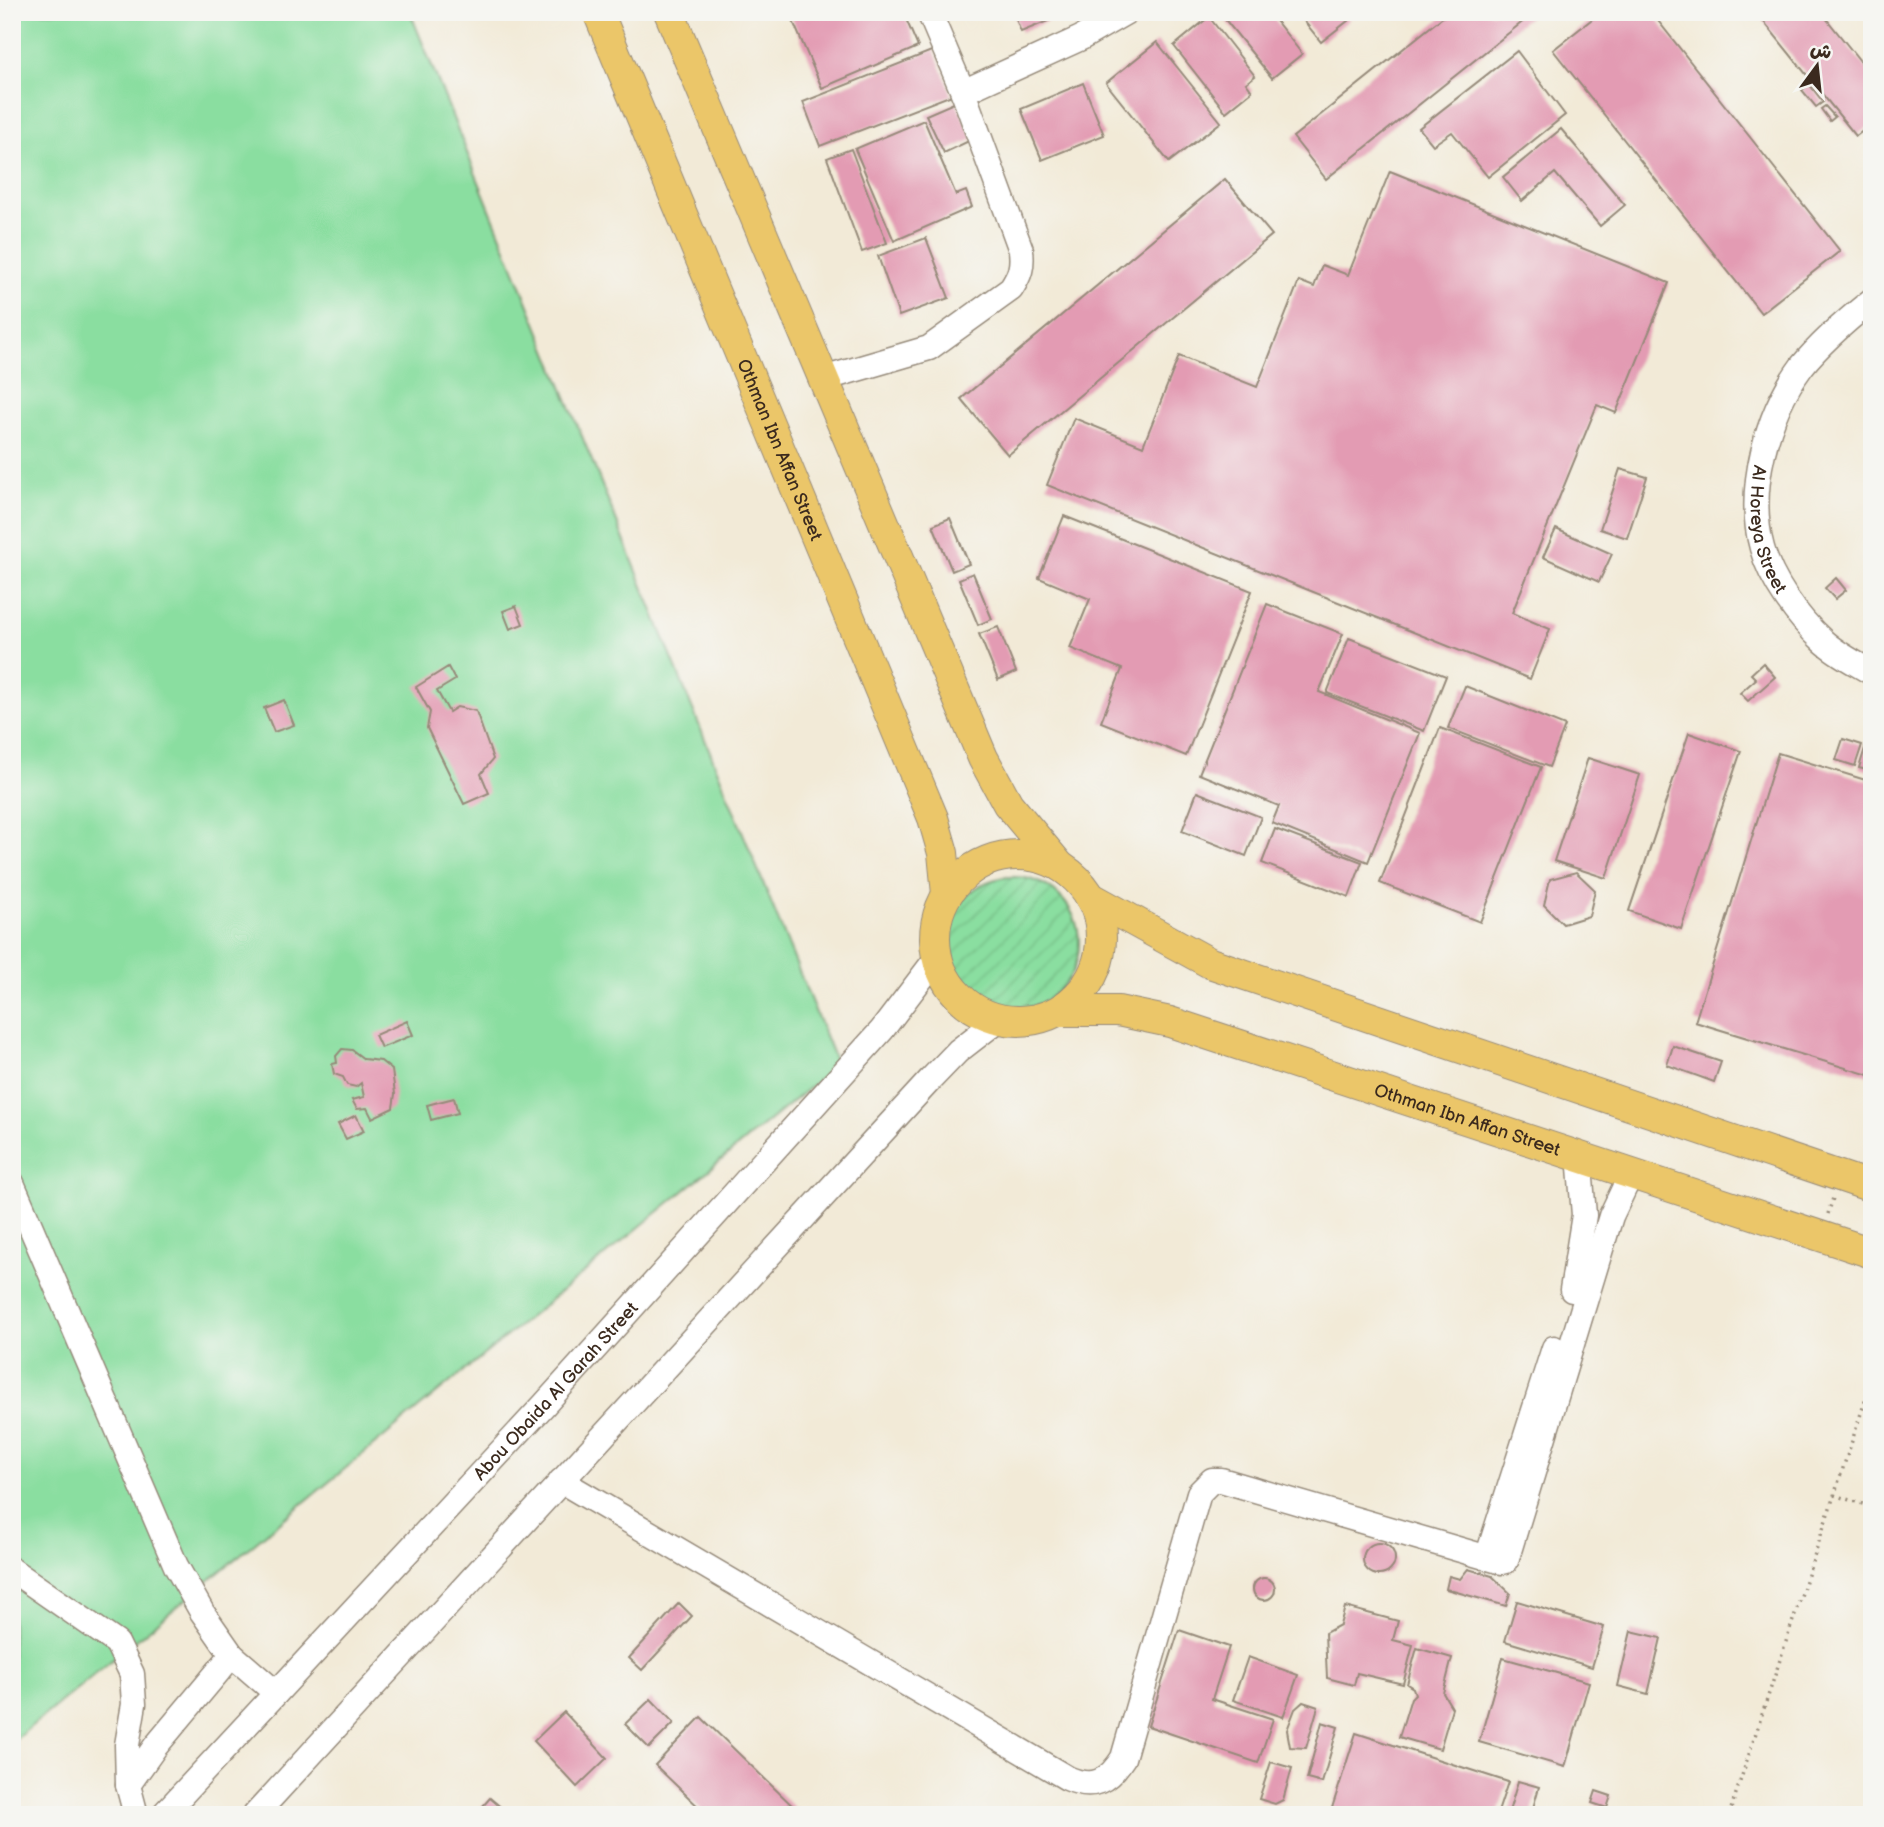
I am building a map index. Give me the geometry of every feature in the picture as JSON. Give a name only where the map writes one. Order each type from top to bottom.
[{"type":"main road","name":"Othman Ibn Affan Street","points":[[598,12],[933,818],[943,853],[947,894]]},
{"type":"main road","points":[[669,12],[983,758],[1008,804],[1059,866],[1076,879],[1090,897],[1100,921],[1101,947],[1094,972],[1080,995],[1059,1011],[1030,1020],[998,1020],[971,1008],[949,986],[936,960],[933,938],[936,917],[947,894],[963,874],[985,861],[1009,855],[1035,856],[1059,866]]},
{"type":"main road","points":[[1090,897],[1210,963],[1860,1179]]},
{"type":"main road","name":"Othman Ibn Affan Street","points":[[1059,1011],[1118,1012],[1170,1022],[1872,1252]]},
{"type":"street","points":[[823,379],[929,348],[1010,289],[1023,264],[1021,250],[963,92],[929,12]]},
{"type":"street","points":[[963,92],[1080,38],[1126,12]]},
{"type":"street","name":"Al Horeya Street","points":[[1872,300],[1837,328],[1802,367],[1776,410],[1763,457],[1757,507],[1762,549],[1782,592],[1823,642],[1872,673]]},
{"type":"street","name":"Abou Obaida Al Garah Street","points":[[163,1815],[544,1405],[882,1030],[936,960]]},
{"type":"street","points":[[254,1815],[931,1079],[958,1051],[998,1020]]},
{"type":"street","points":[[1487,1558],[1579,1264],[1584,1214],[1579,1155]]},
{"type":"street","points":[[561,1480],[1082,1784],[1100,1783],[1112,1774],[1123,1758],[1199,1493],[1205,1483],[1221,1480],[1487,1558],[1502,1562],[1507,1558],[1607,1228],[1631,1174]]},
{"type":"street","points":[[12,1183],[21,1226],[176,1566],[202,1612],[232,1655],[276,1693]]},
{"type":"street","points":[[12,1570],[117,1643],[132,1674],[134,1704],[127,1745],[128,1785],[136,1815]]},
{"type":"street","points":[[128,1785],[155,1747],[232,1655]]},
{"type":"path","points":[[1821,1236],[1860,1179]]},
{"type":"path","points":[[1728,1815],[1872,1380]]},
{"type":"path","points":[[1834,1495],[1872,1507]]},
{"type":"green space","points":[[12,12],[410,12],[837,1065],[12,1742]]},
{"type":"green space","points":[[1013,877],[1038,882],[1060,896],[1074,918],[1079,943],[1074,968],[1060,990],[1038,1004],[1013,1009],[988,1004],[966,990],[952,968],[947,943],[952,918],[966,896],[988,882]]},
{"type":"building","points":[[789,12],[903,12],[918,47],[822,88]]},
{"type":"building","points":[[1013,12],[1070,12],[1021,32]]},
{"type":"building","points":[[1219,12],[1269,12],[1302,54],[1272,78]]},
{"type":"building","points":[[1297,12],[1343,12],[1349,20],[1321,42]]},
{"type":"building","points":[[1449,12],[1535,12],[1326,179],[1293,137]]},
{"type":"building","points":[[1601,12],[1651,12],[1840,251],[1761,313],[1553,50]]},
{"type":"building","points":[[1756,12],[1821,12],[1872,76],[1872,124],[1856,136]]},
{"type":"building","points":[[1209,17],[1255,76],[1246,83],[1252,91],[1226,112],[1174,46]]},
{"type":"building","points":[[1157,42],[1221,122],[1169,162],[1106,83]]},
{"type":"building","points":[[934,50],[952,95],[820,146],[803,102]]},
{"type":"building","points":[[1517,51],[1565,115],[1488,177],[1452,132],[1433,145],[1419,128]]},
{"type":"building","points":[[1083,83],[1104,135],[1042,160],[1021,109]]},
{"type":"building","points":[[1809,84],[1823,102],[1816,107],[1802,90]]},
{"type":"building","points":[[956,102],[973,139],[944,153],[926,115]]},
{"type":"building","points":[[1825,106],[1835,117],[1830,121],[1821,109]]},
{"type":"building","points":[[924,120],[956,195],[966,191],[972,207],[894,241],[855,149]]},
{"type":"building","points":[[1561,129],[1625,205],[1600,226],[1555,173],[1522,201],[1503,177]]},
{"type":"building","points":[[851,149],[887,243],[862,252],[827,158]]},
{"type":"building","points":[[1390,171],[1669,283],[1616,413],[1597,405],[1512,613],[1550,629],[1530,679],[1047,485],[1074,418],[1143,446],[1179,356],[1257,387],[1299,281],[1314,287],[1322,265],[1348,275]]},
{"type":"building","points":[[1225,179],[1272,235],[1008,455],[961,399]]},
{"type":"building","points":[[926,238],[949,298],[899,316],[878,256]]},
{"type":"building","points":[[1620,469],[1647,477],[1627,538],[1600,529]]},
{"type":"building","points":[[1064,516],[1252,591],[1186,756],[1101,722],[1122,669],[1070,648],[1090,599],[1039,578]]},
{"type":"building","points":[[950,518],[969,564],[952,571],[933,525]]},
{"type":"building","points":[[1556,529],[1612,554],[1599,582],[1543,557]]},
{"type":"building","points":[[973,573],[992,619],[978,625],[959,579]]},
{"type":"building","points":[[1836,578],[1846,590],[1835,599],[1825,588]]},
{"type":"building","points":[[1267,604],[1343,634],[1319,692],[1420,733],[1368,862],[1272,823],[1279,806],[1199,774]]},
{"type":"building","points":[[516,606],[523,624],[510,629],[503,611]]},
{"type":"building","points":[[998,627],[1016,672],[998,680],[979,634]]},
{"type":"building","points":[[1349,638],[1446,676],[1424,731],[1327,693]]},
{"type":"building","points":[[1763,663],[1775,677],[1748,701],[1740,693],[1756,679],[1751,674]]},
{"type":"building","points":[[448,667],[455,680],[437,691],[449,712],[457,707],[476,711],[493,759],[481,774],[489,793],[464,804],[427,728],[430,712],[416,687]]},
{"type":"building","points":[[1465,686],[1565,726],[1549,767],[1448,728]]},
{"type":"building","points":[[284,700],[294,725],[274,732],[264,708]]},
{"type":"building","points":[[1440,728],[1541,767],[1480,922],[1380,883]]},
{"type":"building","points":[[1689,733],[1741,751],[1681,929],[1629,911]]},
{"type":"building","points":[[1843,739],[1862,745],[1855,766],[1836,760]]},
{"type":"building","points":[[1866,745],[1872,747],[1870,771],[1859,768]]},
{"type":"building","points":[[1778,753],[1872,782],[1872,1076],[1695,1022]]},
{"type":"building","points":[[1588,758],[1640,775],[1606,878],[1554,861]]},
{"type":"building","points":[[1197,792],[1261,817],[1246,856],[1182,831]]},
{"type":"building","points":[[1275,829],[1362,862],[1349,897],[1262,863]]},
{"type":"building","points":[[1576,872],[1595,890],[1589,916],[1563,924],[1544,905],[1550,879]]},
{"type":"building","points":[[407,1021],[413,1035],[381,1048],[375,1035]]},
{"type":"building","points":[[1673,1046],[1721,1062],[1714,1082],[1667,1065]]},
{"type":"building","points":[[342,1049],[352,1050],[364,1059],[381,1061],[392,1070],[395,1094],[393,1108],[372,1118],[367,1108],[357,1109],[352,1100],[364,1097],[361,1083],[356,1087],[347,1085],[343,1077],[334,1074],[332,1064],[337,1063],[336,1056]]},
{"type":"building","points":[[454,1098],[458,1113],[431,1120],[427,1105]]},
{"type":"building","points":[[356,1115],[364,1131],[346,1139],[338,1124]]},
{"type":"building","points":[[1379,1543],[1390,1548],[1395,1559],[1390,1570],[1379,1575],[1368,1570],[1363,1559],[1368,1548]]},
{"type":"building","points":[[1468,1569],[1492,1576],[1510,1593],[1506,1606],[1446,1589],[1449,1576],[1460,1579]]},
{"type":"building","points":[[1264,1578],[1272,1581],[1275,1589],[1272,1597],[1264,1600],[1256,1597],[1253,1589],[1256,1581]]},
{"type":"building","points":[[1517,1601],[1604,1627],[1592,1667],[1505,1641]]},
{"type":"building","points":[[679,1603],[692,1616],[642,1670],[629,1658]]},
{"type":"building","points":[[1345,1607],[1398,1621],[1393,1640],[1413,1645],[1403,1684],[1357,1673],[1354,1685],[1327,1678],[1325,1633],[1340,1625]]},
{"type":"building","points":[[1179,1630],[1229,1647],[1212,1699],[1273,1719],[1258,1763],[1148,1726]]},
{"type":"building","points":[[1631,1631],[1661,1638],[1648,1694],[1618,1686]]},
{"type":"building","points":[[1417,1648],[1452,1658],[1443,1693],[1452,1708],[1440,1749],[1399,1737],[1411,1698],[1415,1694],[1413,1688],[1407,1684]]},
{"type":"building","points":[[1248,1657],[1298,1675],[1283,1717],[1233,1700]]},
{"type":"building","points":[[1503,1658],[1589,1682],[1565,1767],[1479,1742]]},
{"type":"building","points":[[651,1699],[674,1723],[649,1748],[625,1724]]},
{"type":"building","points":[[1303,1702],[1318,1707],[1306,1748],[1290,1747],[1287,1730],[1295,1709]]},
{"type":"building","points":[[564,1712],[607,1758],[577,1787],[534,1741]]},
{"type":"building","points":[[701,1717],[802,1815],[707,1815],[655,1765]]},
{"type":"building","points":[[1322,1722],[1338,1727],[1322,1783],[1307,1779]]},
{"type":"building","points":[[1356,1733],[1508,1782],[1497,1815],[1355,1815],[1332,1808]]},
{"type":"building","points":[[1271,1762],[1292,1768],[1283,1800],[1275,1804],[1259,1799]]},
{"type":"building","points":[[1518,1781],[1539,1787],[1531,1815],[1508,1815]]},
{"type":"building","points":[[1596,1791],[1611,1796],[1607,1808],[1592,1803]]},
{"type":"building","points":[[490,1798],[510,1815],[475,1815]]}]
